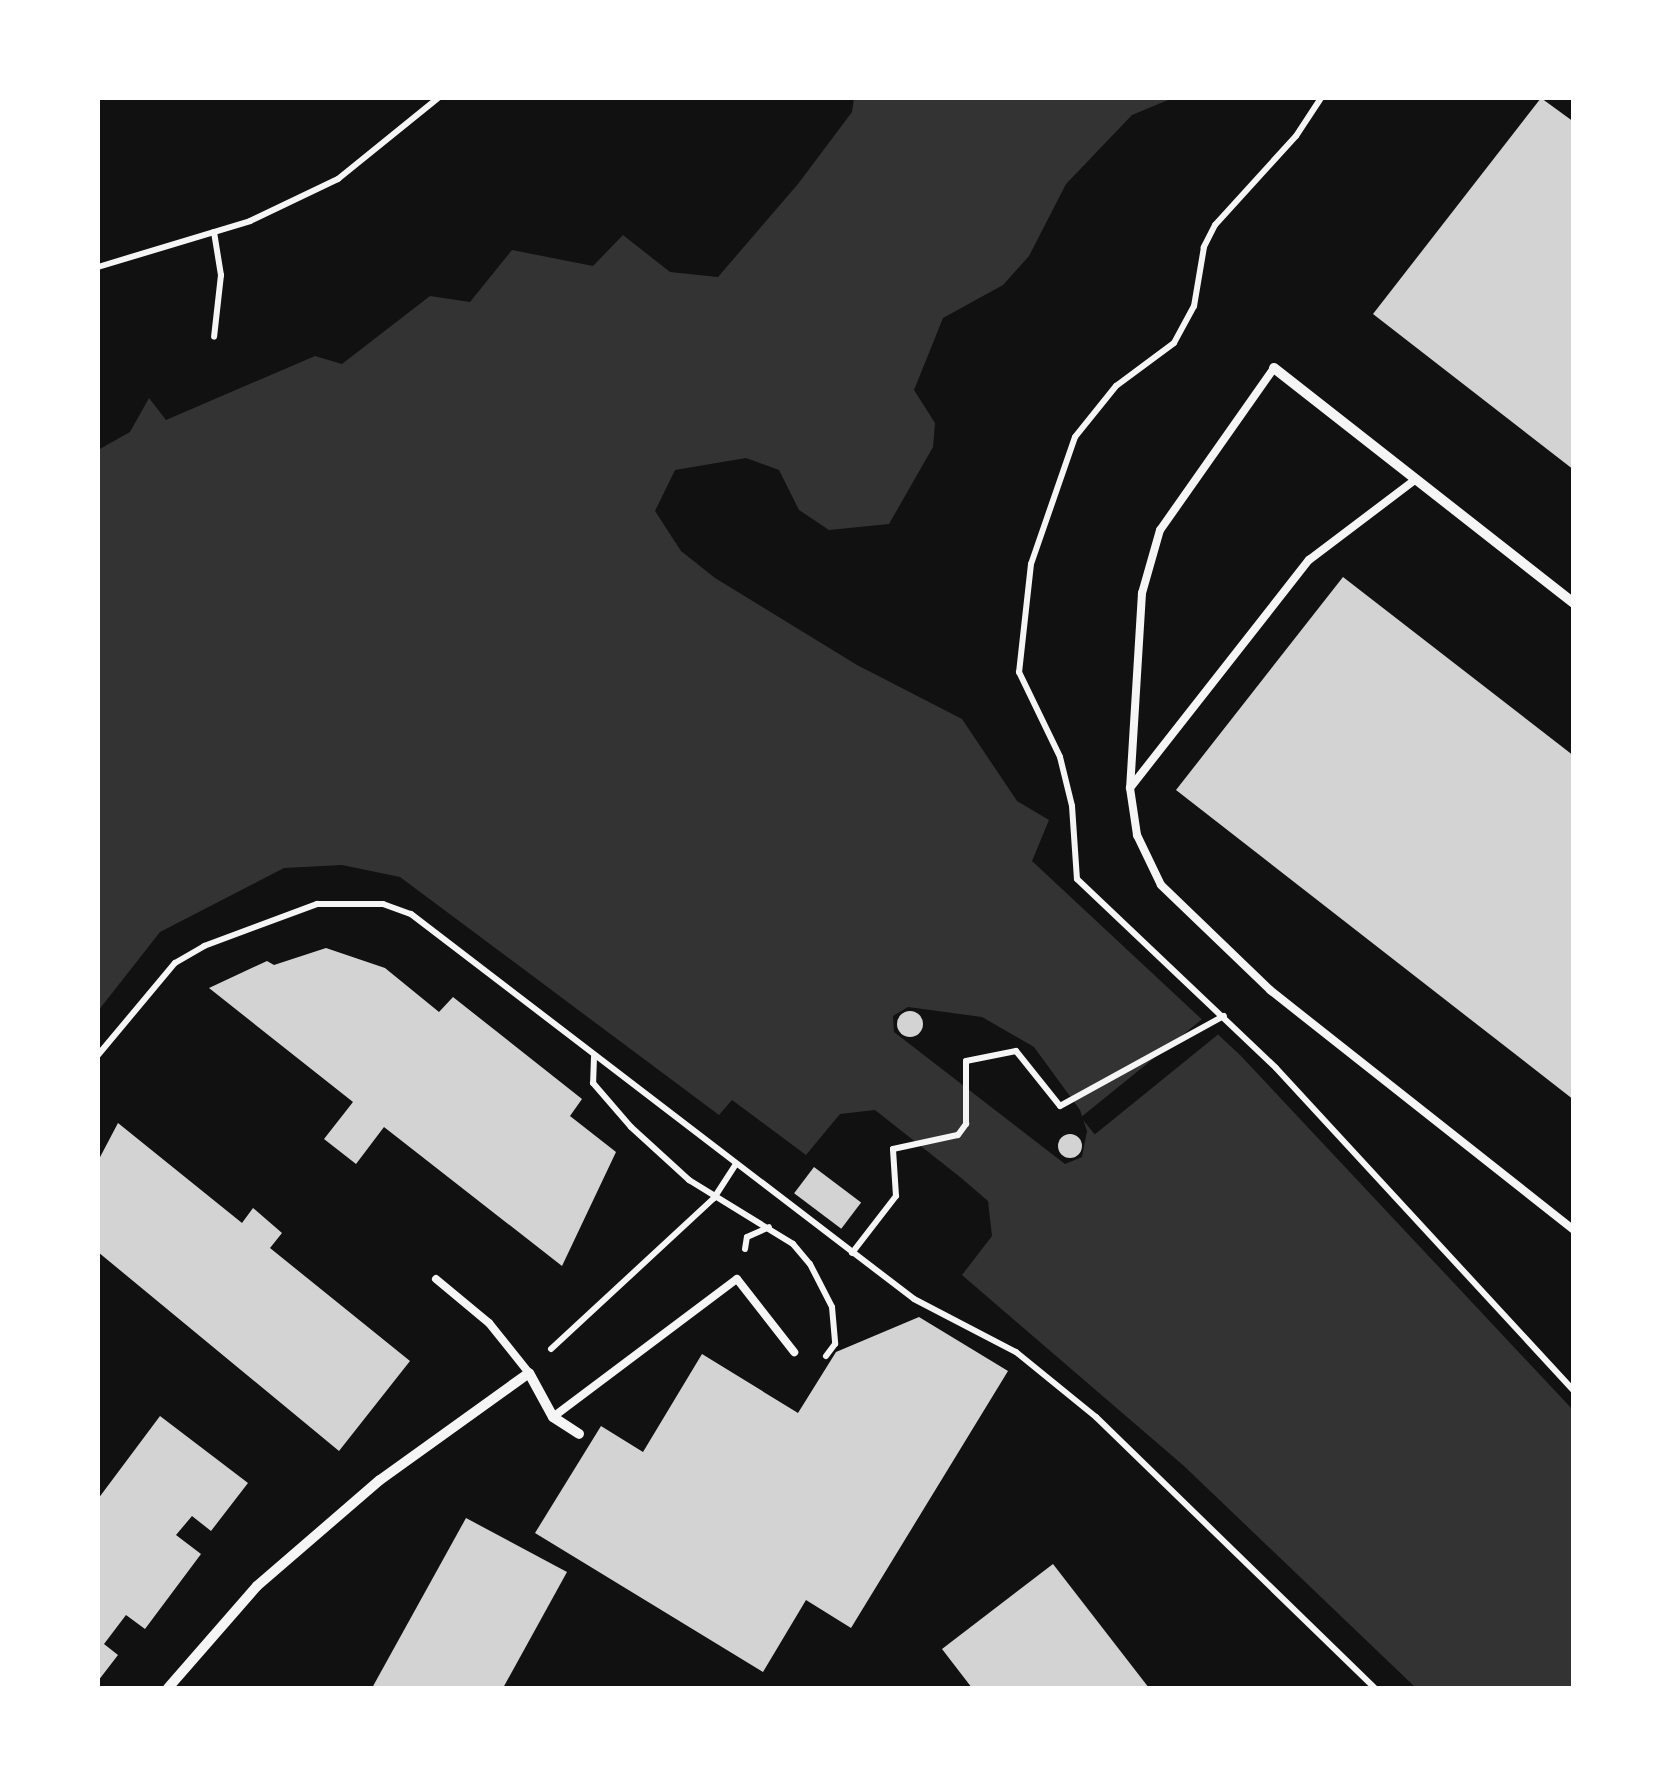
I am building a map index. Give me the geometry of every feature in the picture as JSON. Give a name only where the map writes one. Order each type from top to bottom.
[{"type":"street","points":[[1274,368],[1574,602]]},
{"type":"street","points":[[168,1688],[258,1586],[380,1480],[529,1373],[553,1416],[579,1434]]},
{"type":"lane","points":[[1274,368],[1160,530],[1142,593],[1130,788],[1136,835],[1161,885],[1270,990],[1574,1230]]},
{"type":"lane","points":[[1130,788],[1309,560],[1416,479]]},
{"type":"lane","points":[[436,1279],[489,1323],[529,1373]]},
{"type":"lane","points":[[553,1416],[738,1280],[794,1352]]},
{"type":"path","points":[[98,267],[214,232],[338,179],[438,98]]},
{"type":"path","points":[[214,232],[220,276],[214,337]]},
{"type":"path","points":[[98,1055],[175,963],[278,916],[350,902],[412,914],[914,1299],[1016,1352],[1096,1417],[1376,1688]]},
{"type":"path","points":[[852,1253],[896,1196],[893,1150],[958,1134],[966,1124],[963,1066],[1016,1051],[1029,1060],[1060,1106],[1070,1104],[1224,1016],[1574,1392]]},
{"type":"path","points":[[594,1056],[593,1083],[631,1127],[714,1198],[769,1227],[810,1264],[832,1307],[835,1344],[826,1357],[808,1361],[794,1352]]},
{"type":"path","points":[[529,1373],[592,1306],[714,1198],[736,1164]]},
{"type":"path","points":[[747,1237],[769,1227]]},
{"type":"shaded area","points":[[854,98],[1173,98],[1132,115],[1066,184],[1029,256],[1003,285],[943,318],[914,390],[935,423],[933,447],[889,524],[829,530],[799,510],[779,470],[746,458],[675,470],[655,511],[681,551],[715,578],[857,665],[962,719],[1017,801],[1049,820],[1032,861],[1240,1055],[1573,1410],[1573,1688],[1416,1688],[1184,1466],[962,1275],[992,1236],[988,1201],[960,1177],[875,1110],[840,1114],[806,1155],[732,1100],[719,1115],[400,877],[342,865],[284,868],[160,932],[98,1011],[98,450],[130,432],[149,398],[166,420],[315,356],[342,364],[430,296],[470,302],[512,250],[593,266],[623,235],[670,272],[718,277],[798,184],[852,112]],"holes":[[[908,1007],[982,1017],[1034,1047],[1080,1110],[1087,1131],[1082,1157],[1065,1164],[894,1032],[893,1016]]]},
{"type":"pier","points":[[1206,1016],[1220,1033],[1095,1134],[1081,1117]]},
{"type":"building","points":[[1541,98],[1574,122],[1574,470],[1373,314]]},
{"type":"building","points":[[1343,577],[1574,756],[1574,1100],[1176,790]]},
{"type":"building","points":[[326,948],[385,968],[439,1012],[453,997],[582,1099],[570,1116],[616,1152],[562,1266],[384,1127],[356,1164],[324,1139],[353,1102],[209,988],[267,961],[274,965]]},
{"type":"building","points":[[910,1011],[919,1015],[923,1024],[919,1033],[910,1037],[901,1033],[897,1024],[901,1015]]},
{"type":"building","points":[[118,1123],[242,1223],[253,1208],[282,1233],[270,1248],[410,1361],[339,1451],[98,1252],[98,1161]]},
{"type":"building","points":[[1070,1134],[1079,1137],[1079,1155],[1070,1158],[1061,1155],[1058,1146],[1061,1137]]},
{"type":"building","points":[[814,1167],[861,1203],[841,1229],[794,1193]]},
{"type":"building","points":[[919,1317],[1008,1371],[851,1628],[806,1600],[763,1672],[535,1533],[601,1426],[643,1452],[702,1354],[798,1413],[836,1352]]},
{"type":"building","points":[[160,1416],[248,1483],[211,1531],[192,1516],[176,1535],[201,1554],[145,1629],[126,1615],[104,1644],[118,1655],[98,1681],[98,1499]]},
{"type":"building","points":[[466,1518],[567,1572],[503,1688],[372,1688]]},
{"type":"building","points":[[1053,1564],[1149,1688],[972,1688],[942,1649]]}]
